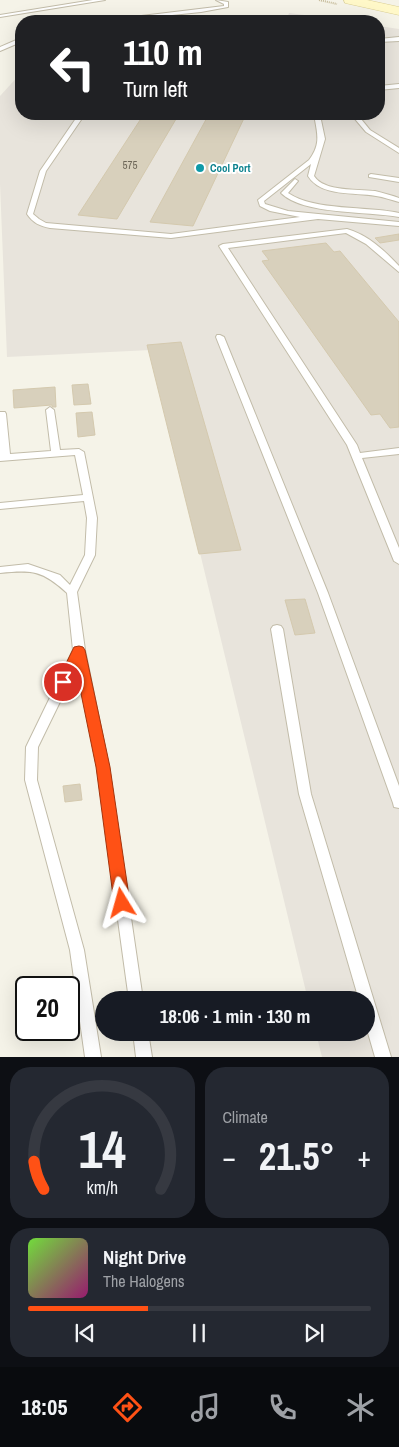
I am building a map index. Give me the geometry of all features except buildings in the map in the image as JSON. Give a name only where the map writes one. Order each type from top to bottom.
[{"type":"main road","points":[[350,0],[399,11]]},
{"type":"lane","points":[[0,16],[103,0]]},
{"type":"lane","points":[[161,15],[201,11],[226,6],[226,3],[218,0]]},
{"type":"lane","points":[[385,40],[399,39]]},
{"type":"lane","points":[[0,49],[15,43]]},
{"type":"lane","points":[[385,87],[399,86]]},
{"type":"lane","points":[[78,120],[43,171],[30,214],[34,220],[41,224],[171,236],[324,216]]},
{"type":"lane","points":[[318,120],[322,139],[311,176],[317,184],[332,189],[382,194],[399,200]]},
{"type":"lane","points":[[360,120],[368,131],[399,151]]},
{"type":"lane","points":[[319,151],[311,161],[261,200],[261,202],[266,207],[277,211],[378,220],[399,224]]},
{"type":"lane","points":[[313,166],[289,185],[284,195],[293,201],[316,206],[399,215]]},
{"type":"lane","points":[[371,176],[399,180]]},
{"type":"lane","points":[[399,270],[379,249],[360,236],[347,231],[223,246],[352,445],[399,561]]},
{"type":"lane","points":[[220,337],[323,594],[399,803]]},
{"type":"lane","points":[[50,410],[56,453]]},
{"type":"lane","points":[[2,414],[3,458],[80,452],[92,518],[90,555],[72,592],[79,650],[103,767],[135,991]]},
{"type":"lane","points":[[357,456],[399,451]]},
{"type":"lane","points":[[0,506],[87,498]]},
{"type":"lane","points":[[0,570],[28,567],[56,577],[72,592]]},
{"type":"lane","points":[[277,629],[305,794],[383,1057]]},
{"type":"lane","points":[[79,650],[32,747],[31,780],[77,950],[93,1057]]},
{"type":"lane","points":[[141,1041],[144,1057]]},
{"type":"shaded area","points":[[289,13],[304,15],[288,15]]},
{"type":"shaded area","points":[[385,27],[399,29],[399,1057],[322,1057],[318,1041],[375,1041],[375,991],[306,991],[151,350],[7,357],[0,184],[0,96],[15,80],[15,120],[385,120]]},
{"type":"place","name":"Cool Port","points":[[200,168]]},
{"type":"route","points":[[63,682],[79,650],[103,767],[122,903]]}]
